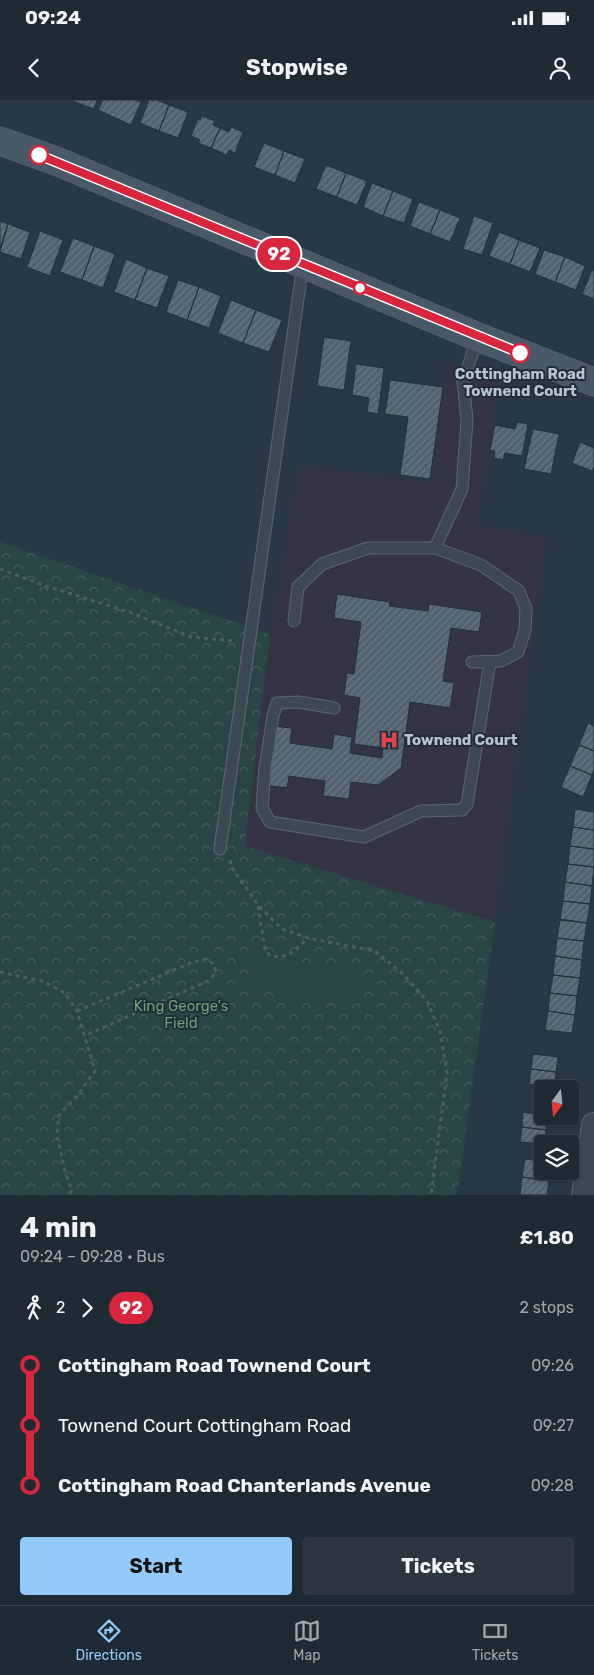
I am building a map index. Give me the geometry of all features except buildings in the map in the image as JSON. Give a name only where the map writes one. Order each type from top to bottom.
[{"type":"main road","points":[[0,141],[56,161],[478,337],[594,382]]},
{"type":"street","points":[[584,1195],[594,1125]]},
{"type":"lane","points":[[220,849],[303,264]]},
{"type":"lane","points":[[435,548],[462,489],[467,420],[463,381],[478,337]]},
{"type":"lane","points":[[294,621],[298,587],[322,564],[368,548],[435,548],[481,565],[519,591],[526,609],[525,630],[518,652],[501,661],[472,662]]},
{"type":"lane","points":[[334,708],[299,702],[277,703],[273,716],[265,768],[262,808],[270,822],[364,837],[421,811],[462,810],[467,804],[490,662]]},
{"type":"path","points":[[0,569],[43,585],[132,612],[191,637],[249,643]]},
{"type":"path","points":[[220,849],[232,852],[230,866],[258,905],[282,930],[308,938],[375,951],[403,974],[427,1001],[440,1032],[447,1073],[430,1195]]},
{"type":"path","points":[[258,905],[265,949],[270,956],[281,958],[292,953],[308,938]]},
{"type":"path","points":[[77,1011],[193,962],[206,959],[215,965],[215,973],[210,980],[84,1036]]},
{"type":"path","points":[[0,972],[42,981],[65,992],[77,1011],[95,1071],[77,1096],[59,1115],[57,1135],[65,1172],[72,1190],[68,1195]]},
{"type":"shaded area","name":"Townend Court","points":[[447,362],[498,384],[478,526],[547,536],[495,922],[245,846],[270,634],[298,465],[432,482]]},
{"type":"green space","name":"King George's Field","points":[[0,542],[270,634],[245,846],[495,922],[457,1195],[0,1195]]},
{"type":"green space","points":[[252,955],[354,970],[362,980],[358,1002],[349,1006],[246,988]]},
{"type":"bus line","name":"92","points":[[39,155],[520,353]]},
{"type":"place","name":"Cottingham Road Townend Court","points":[[520,353]]},
{"type":"place","name":"Townend Court","points":[[389,740]]}]
